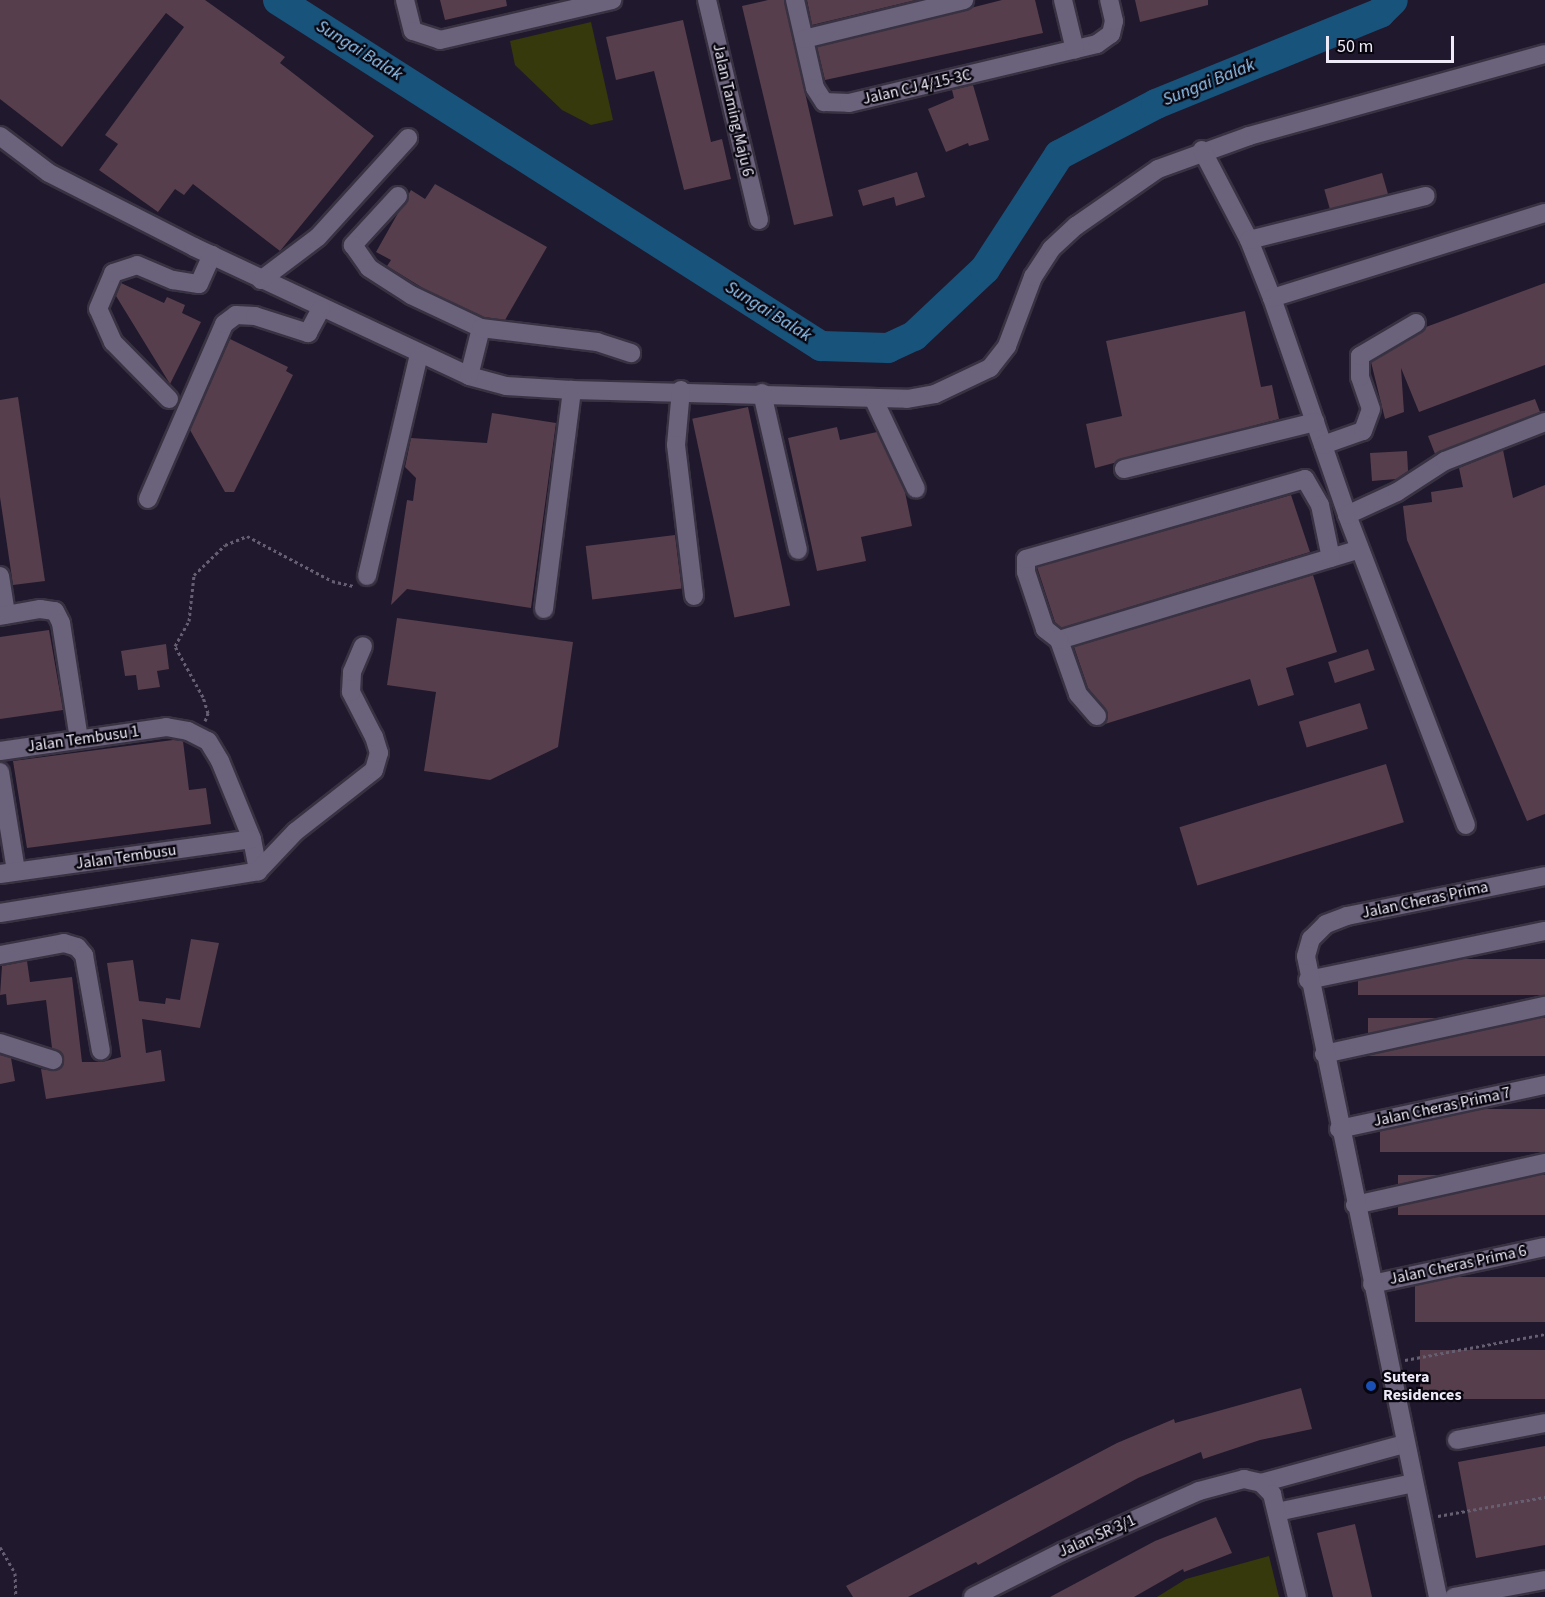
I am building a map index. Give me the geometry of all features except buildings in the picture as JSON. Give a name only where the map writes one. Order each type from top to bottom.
[{"type":"street","points":[[405,0],[413,31],[440,40],[612,0]]},
{"type":"street","name":"Jalan Taming Maju 6","points":[[707,0],[759,220]]},
{"type":"street","name":"Jalan CJ 4/15-3C","points":[[795,0],[815,88],[824,102],[849,103],[1097,44],[1111,34],[1114,21],[1109,0]]},
{"type":"street","points":[[804,39],[964,0]]},
{"type":"street","points":[[1064,0],[1075,50]]},
{"type":"street","points":[[0,136],[49,173],[321,309],[469,376],[506,386],[572,390],[681,390],[874,400],[935,394],[990,368],[1007,346],[1033,277],[1051,249],[1076,226],[1158,169],[1202,150],[1545,54]]},
{"type":"street","points":[[261,280],[318,237],[408,138]]},
{"type":"street","points":[[1202,150],[1249,240],[1272,298],[1347,515],[1466,825]]},
{"type":"street","points":[[398,196],[353,245],[369,268],[411,294],[481,328],[597,342],[631,353]]},
{"type":"street","points":[[1249,240],[1426,196]]},
{"type":"street","points":[[1272,298],[1545,213]]},
{"type":"street","points":[[169,399],[137,371],[113,342],[98,309],[113,273],[137,265],[173,280],[199,284],[212,255]]},
{"type":"street","points":[[148,500],[224,324],[236,315],[255,316],[308,333],[321,309]]},
{"type":"street","points":[[1323,445],[1363,431],[1371,409],[1360,377],[1360,356],[1416,323]]},
{"type":"street","points":[[469,376],[481,328]]},
{"type":"street","points":[[367,576],[419,355]]},
{"type":"street","points":[[544,609],[572,390]]},
{"type":"street","points":[[681,390],[676,455],[694,596]]},
{"type":"street","points":[[762,393],[798,550]]},
{"type":"street","points":[[874,400],[916,489]]},
{"type":"street","points":[[1124,469],[1315,422]]},
{"type":"street","points":[[1347,515],[1396,492],[1445,461],[1545,422]]},
{"type":"street","points":[[1097,716],[1078,694],[1059,639],[1045,629],[1026,572],[1026,559],[1305,479],[1320,505],[1331,558]]},
{"type":"street","points":[[1059,639],[1360,549]]},
{"type":"street","points":[[0,576],[3,615],[55,611],[61,623],[79,739]]},
{"type":"street","points":[[0,913],[258,871],[295,832],[374,770],[379,753],[374,737],[351,692],[352,672],[363,646]]},
{"type":"street","name":"Jalan Tembusu 1","points":[[0,750],[166,727],[197,735]]},
{"type":"street","points":[[197,735],[208,741],[220,761],[252,840],[258,871]]},
{"type":"street","points":[[0,772],[8,872]]},
{"type":"street","name":"Jalan Tembusu","points":[[8,872],[252,840]]},
{"type":"street","name":"Jalan Cheras Prima","points":[[1308,980],[1306,956],[1311,939],[1326,924],[1347,916],[1545,876]]},
{"type":"street","points":[[1438,1597],[1308,980],[1545,931]]},
{"type":"street","points":[[0,955],[64,944],[77,946],[84,955],[101,1051]]},
{"type":"street","points":[[1324,1054],[1545,1006]]},
{"type":"street","points":[[0,1043],[53,1060]]},
{"type":"street","name":"Jalan Cheras Prima 7","points":[[1339,1129],[1545,1085]]},
{"type":"street","points":[[1355,1205],[1545,1163]]},
{"type":"street","name":"Jalan Cheras Prima 6","points":[[1372,1284],[1545,1246]]},
{"type":"street","points":[[1457,1440],[1545,1424]]},
{"type":"street","points":[[1297,1597],[1272,1494],[1261,1483],[1405,1444]]},
{"type":"street","name":"Jalan SR 3/1","points":[[973,1597],[1062,1552],[1224,1482],[1244,1479],[1261,1483]]},
{"type":"street","points":[[1277,1512],[1413,1483]]},
{"type":"street","points":[[1454,1597],[1545,1580]]},
{"type":"path","points":[[197,735],[205,721],[207,707],[175,646],[189,621],[194,575],[225,544],[247,536],[332,581],[355,586],[367,576]]},
{"type":"path","points":[[1388,1363],[1545,1334]]},
{"type":"path","points":[[1421,1520],[1545,1497]]},
{"type":"path","points":[[0,1547],[15,1573],[16,1597]]},
{"type":"green space","points":[[591,22],[613,120],[591,125],[562,110],[515,65],[510,41]]},
{"type":"green space","points":[[1269,1556],[1279,1597],[1157,1597],[1186,1579]]},
{"type":"waterway","name":"Sungai Balak","points":[[278,0],[821,346],[888,348],[914,336],[985,269],[1059,155],[1156,104],[1380,13],[1393,0]]},
{"type":"place","name":"Sutera Residences","points":[[1371,1386]]}]
